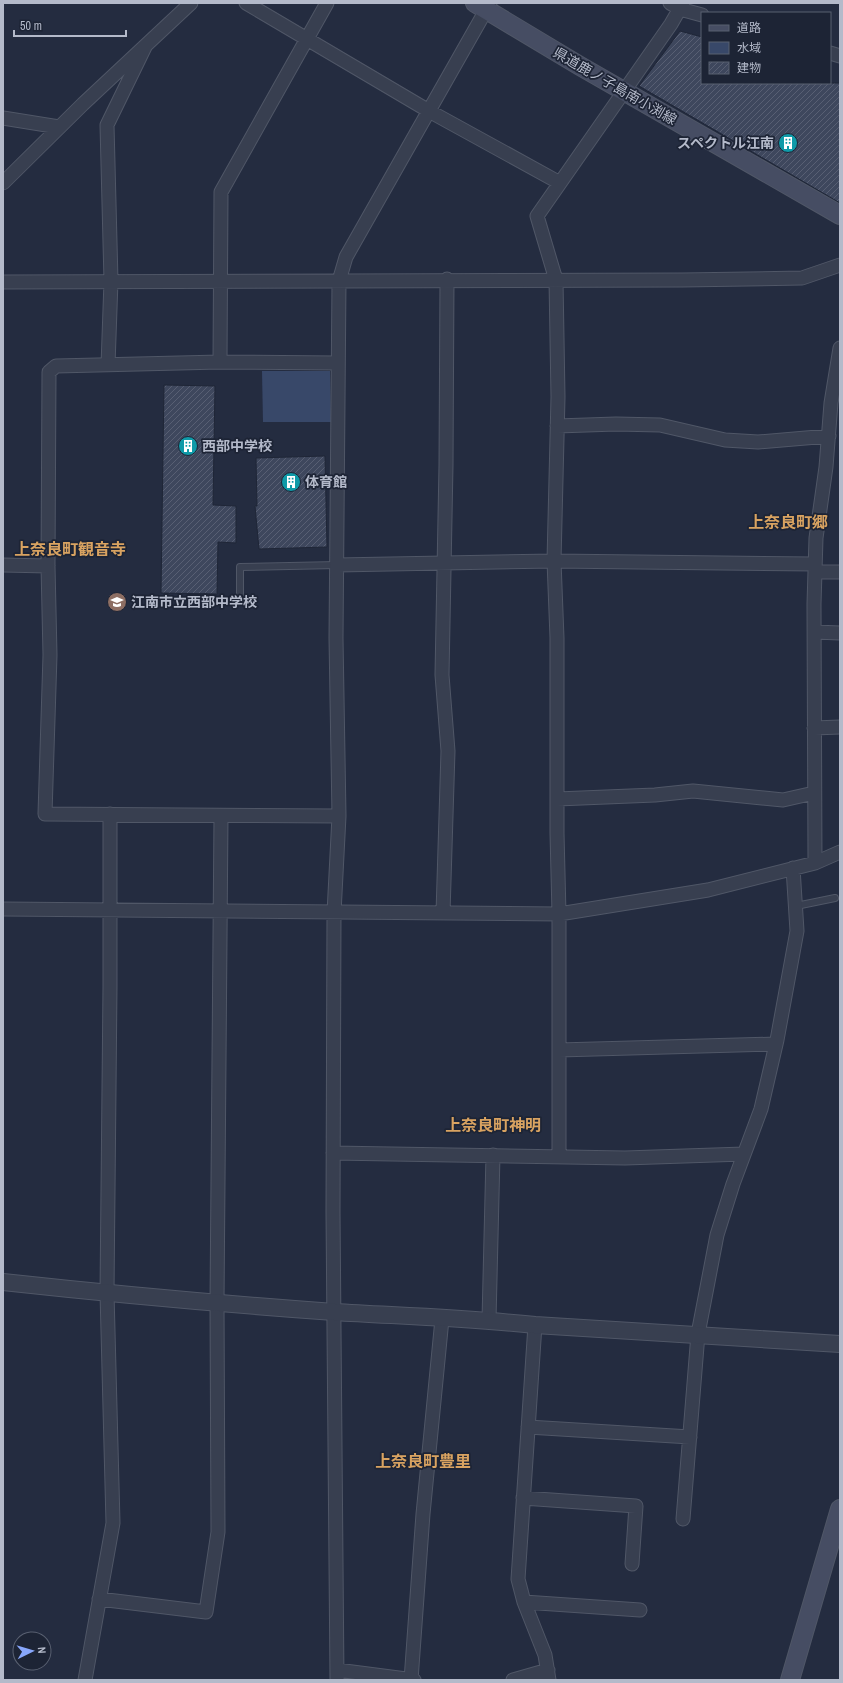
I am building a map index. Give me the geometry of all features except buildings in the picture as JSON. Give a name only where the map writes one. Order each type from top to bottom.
[{"type":"main road","name":"県道鹿ノ子島南小渕線","points":[[484,5],[580,66],[840,215]]},
{"type":"main road","points":[[790,1680],[840,1509]]},
{"type":"street","points":[[3,183],[59,127],[191,3]]},
{"type":"street","points":[[246,3],[429,111],[560,183]]},
{"type":"street","points":[[220,362],[221,192],[327,3]]},
{"type":"street","points":[[442,1319],[423,1514],[413,1680],[337,1675],[333,1153],[334,913],[339,816],[337,565],[339,280],[346,257],[429,111],[484,5]]},
{"type":"street","points":[[559,1156],[557,638],[554,561],[557,426],[556,280],[537,216],[671,24],[678,5],[701,15]]},
{"type":"street","points":[[108,365],[111,281],[107,125],[144,47]]},
{"type":"street","points":[[3,118],[59,127]]},
{"type":"street","points":[[3,282],[802,278],[840,265]]},
{"type":"street","points":[[443,913],[448,751],[442,675],[445,562],[447,280]]},
{"type":"street","points":[[814,863],[816,538],[826,467],[828,436],[835,404],[840,348]]},
{"type":"street","points":[[338,363],[220,362],[56,366],[48,372],[48,566],[50,655],[45,814],[339,816]]},
{"type":"street","points":[[557,426],[616,424],[660,425],[725,440],[758,442],[828,436]]},
{"type":"street","points":[[337,565],[554,561],[815,568],[840,572]]},
{"type":"street","points":[[3,565],[48,566]]},
{"type":"street","points":[[815,632],[840,633]]},
{"type":"street","points":[[814,728],[840,727]]},
{"type":"street","points":[[557,799],[655,795],[693,791],[783,800],[814,793]]},
{"type":"street","points":[[85,1680],[113,1523],[107,1293],[110,814]]},
{"type":"street","points":[[99,1599],[206,1612],[218,1532],[216,1303],[221,816]]},
{"type":"street","points":[[3,909],[559,914],[708,890],[814,863],[840,852]]},
{"type":"street","points":[[683,1519],[698,1334],[717,1234],[761,1109],[776,1044],[797,931],[793,868]]},
{"type":"street","points":[[559,1050],[776,1044]]},
{"type":"street","points":[[333,1153],[625,1158],[744,1154]]},
{"type":"street","points":[[489,1320],[493,1155]]},
{"type":"street","points":[[3,1282],[216,1303],[334,1312],[442,1319],[489,1320],[840,1344]]},
{"type":"street","points":[[513,1680],[548,1675],[545,1655],[524,1602],[518,1579],[535,1324]]},
{"type":"street","points":[[528,1427],[690,1437]]},
{"type":"street","points":[[523,1498],[636,1506],[632,1564]]},
{"type":"street","points":[[524,1602],[640,1610]]},
{"type":"lane","points":[[240,595],[240,567],[337,565]]},
{"type":"lane","points":[[796,906],[835,898]]},
{"type":"water","points":[[262,371],[330,371],[331,422],[263,422]]},
{"type":"place","name":"スペクトル江南","points":[[788,143]]},
{"type":"place","name":"西部中学校","points":[[188,446]]},
{"type":"place","name":"体育館","points":[[291,482]]},
{"type":"place","name":"江南市立西部中学校","points":[[117,602]]},
{"type":"district","name":"上奈良町郷","points":[[788,522]]},
{"type":"district","name":"上奈良町観音寺","points":[[70,549]]},
{"type":"district","name":"上奈良町神明","points":[[493,1125]]},
{"type":"district","name":"上奈良町豊里","points":[[423,1461]]}]
